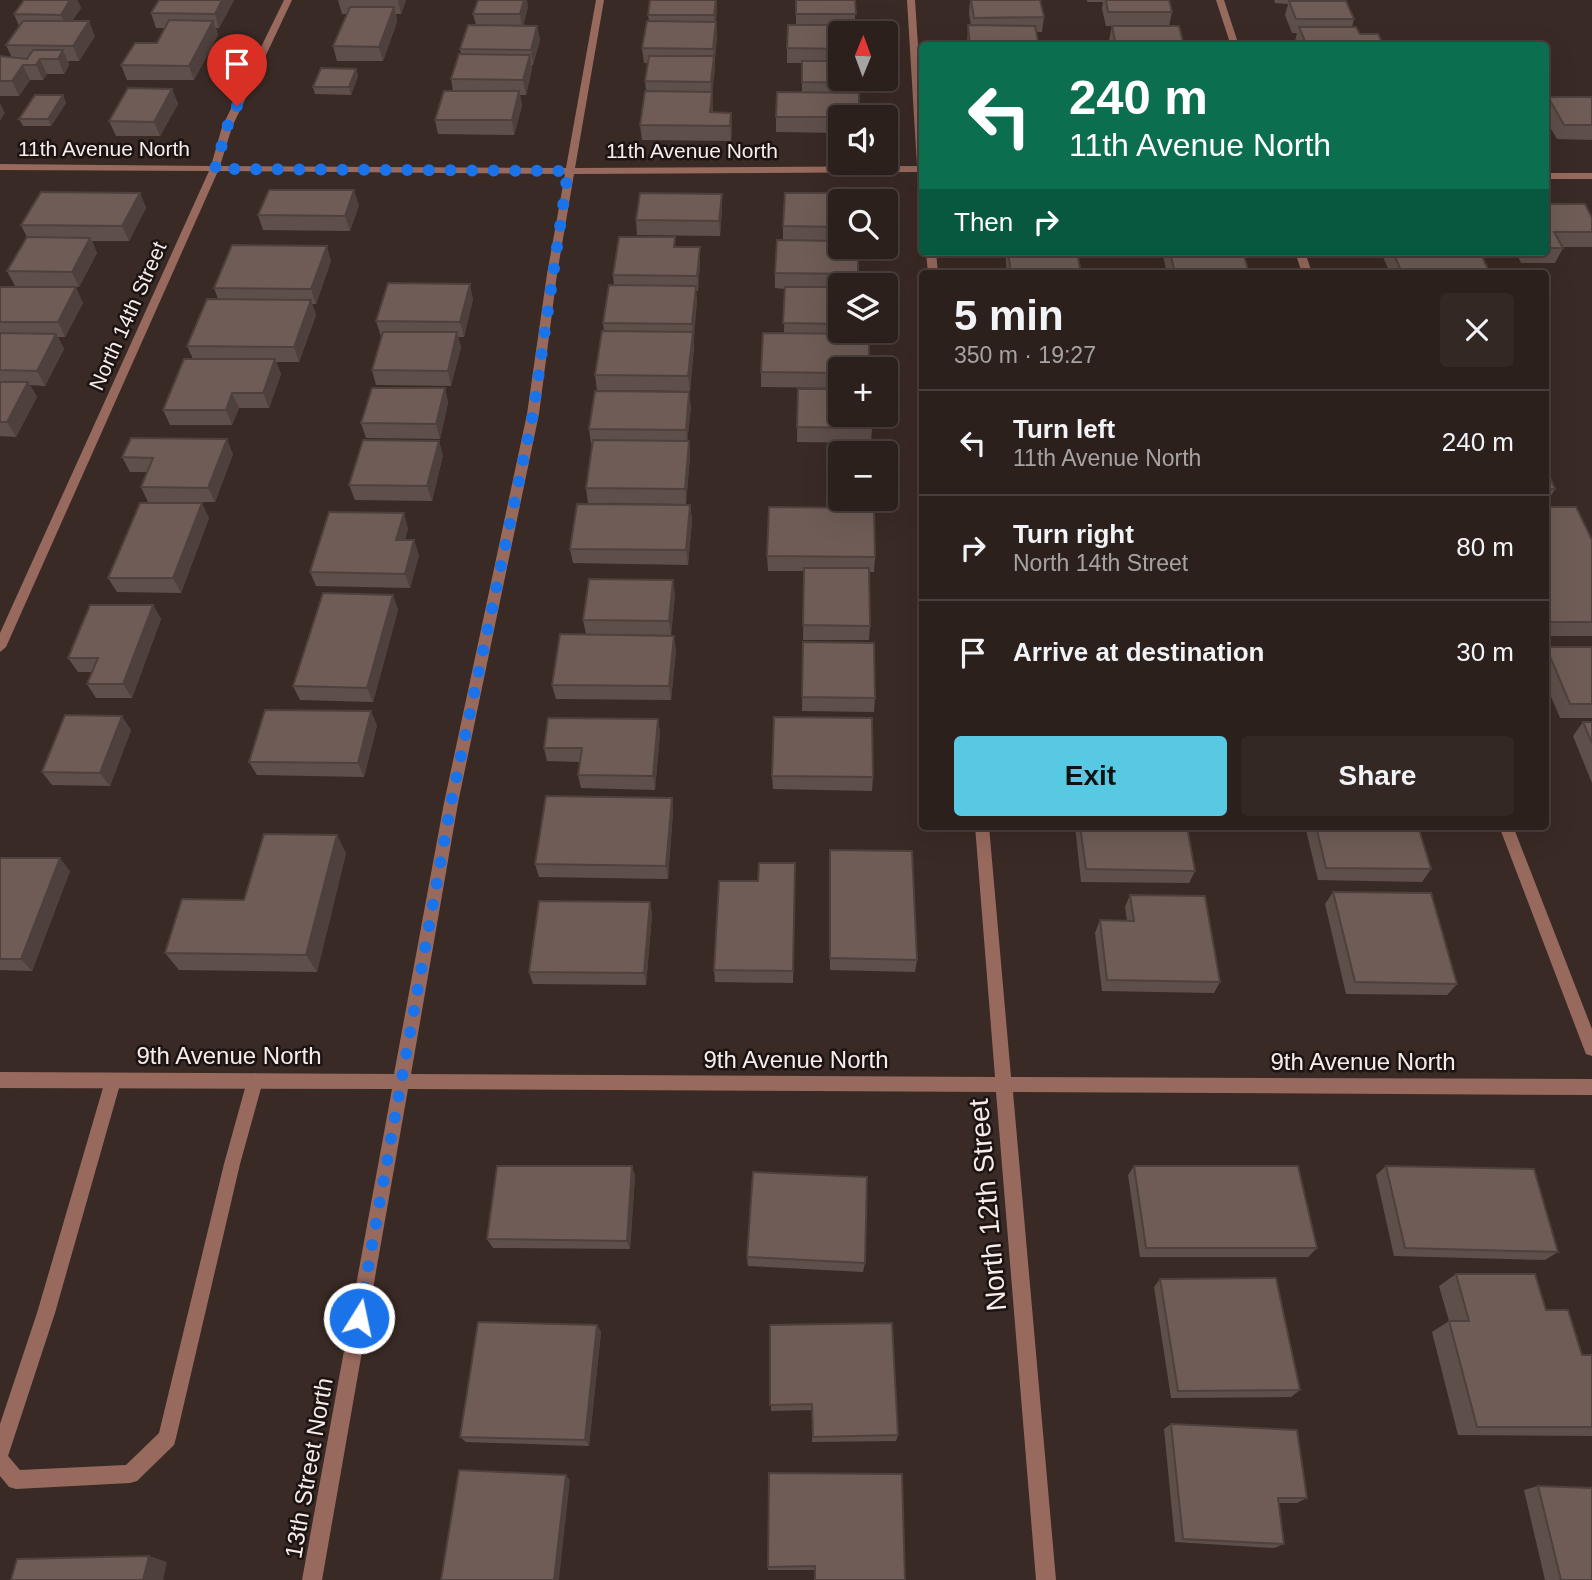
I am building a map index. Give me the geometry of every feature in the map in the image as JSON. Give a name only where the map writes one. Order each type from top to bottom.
[{"type":"street","name":"North 14th Street","points":[[0,647],[215,169],[227,127],[288,0]]},
{"type":"street","name":"13th Street North","points":[[312,1580],[451,803],[533,414],[568,171],[600,0]]},
{"type":"street","points":[[911,0],[919,123]]},
{"type":"street","points":[[1220,0],[1234,42]]},
{"type":"street","name":"11th Avenue North","points":[[0,167],[568,171],[919,169]]},
{"type":"street","points":[[1549,176],[1592,176]]},
{"type":"street","name":"North 12th Street","points":[[982,830],[1046,1580]]},
{"type":"street","points":[[1508,830],[1592,1049]]},
{"type":"street","name":"9th Avenue North","points":[[0,1080],[1592,1087]]},
{"type":"street","points":[[0,1452],[46,1313],[113,1081]]},
{"type":"street","points":[[0,1462],[16,1480],[130,1474],[167,1438],[232,1164],[255,1081]]},
{"type":"building","points":[[24,0],[70,0],[61,15],[14,14]]},
{"type":"building","points":[[159,0],[222,0],[215,14],[151,13]]},
{"type":"building","points":[[478,0],[524,0],[520,14],[473,14]]},
{"type":"building","points":[[650,0],[716,0],[714,15],[648,15]]},
{"type":"building","points":[[796,0],[855,0],[856,14],[796,14]]},
{"type":"building","points":[[971,0],[1040,0],[1044,17],[974,18]]},
{"type":"building","points":[[1106,0],[1169,0],[1172,12],[1108,12]]},
{"type":"building","points":[[1289,1],[1346,1],[1354,19],[1296,19]]},
{"type":"building","points":[[350,7],[394,7],[379,47],[333,46]]},
{"type":"building","points":[[169,20],[213,21],[189,66],[121,65],[135,43],[157,43]]},
{"type":"building","points":[[23,21],[89,21],[73,46],[6,45]]},
{"type":"building","points":[[647,21],[716,22],[713,49],[642,48]]},
{"type":"building","points":[[468,25],[537,26],[531,50],[460,49]]},
{"type":"building","points":[[788,25],[828,25],[828,49],[787,48]]},
{"type":"building","points":[[968,25],[1035,26],[1038,42],[970,42]]},
{"type":"building","points":[[1112,26],[1179,26],[1183,42],[1115,42]]},
{"type":"building","points":[[1299,27],[1356,27],[1360,34],[1378,34],[1382,42],[1305,42]]},
{"type":"building","points":[[33,50],[63,50],[58,59],[40,59],[36,65],[23,65],[12,81],[0,81],[0,56],[27,59]]},
{"type":"building","points":[[459,54],[530,55],[523,80],[451,79]]},
{"type":"building","points":[[649,56],[714,56],[711,82],[645,81]]},
{"type":"building","points":[[802,61],[828,61],[828,82],[802,82]]},
{"type":"building","points":[[321,68],[356,69],[349,87],[313,87]]},
{"type":"building","points":[[128,88],[172,89],[154,122],[109,121]]},
{"type":"building","points":[[444,91],[519,91],[512,120],[435,120]]},
{"type":"building","points":[[645,91],[712,92],[710,112],[731,113],[730,126],[640,125]]},
{"type":"building","points":[[777,92],[859,93],[859,105],[828,105],[828,117],[776,117]]},
{"type":"building","points":[[35,95],[63,95],[48,119],[19,119]]},
{"type":"building","points":[[1549,97],[1592,97],[1592,125],[1564,125]]},
{"type":"building","points":[[269,190],[354,190],[345,216],[258,215]]},
{"type":"building","points":[[41,192],[140,193],[122,226],[21,225]]},
{"type":"building","points":[[640,193],[722,194],[719,221],[636,220]]},
{"type":"building","points":[[785,193],[828,193],[828,227],[783,226]]},
{"type":"building","points":[[1549,204],[1585,204],[1592,218],[1592,232],[1554,232],[1563,248],[1549,248]]},
{"type":"building","points":[[27,237],[90,238],[72,272],[7,271]]},
{"type":"building","points":[[619,237],[675,237],[674,247],[700,247],[697,276],[613,275]]},
{"type":"building","points":[[777,240],[828,241],[828,259],[858,259],[858,273],[775,273]]},
{"type":"building","points":[[232,245],[327,246],[311,289],[214,288]]},
{"type":"building","points":[[1009,256],[1078,256],[1080,270],[1011,270]]},
{"type":"building","points":[[1171,256],[1244,256],[1248,270],[1174,270]]},
{"type":"building","points":[[1395,256],[1482,256],[1489,270],[1401,270]]},
{"type":"building","points":[[388,283],[470,284],[460,322],[376,321]]},
{"type":"building","points":[[609,285],[696,286],[692,324],[603,323]]},
{"type":"building","points":[[0,287],[76,287],[58,322],[0,322]]},
{"type":"building","points":[[785,287],[828,287],[828,324],[783,323]]},
{"type":"building","points":[[207,299],[311,300],[294,347],[187,346]]},
{"type":"building","points":[[602,331],[693,332],[688,376],[595,375]]},
{"type":"building","points":[[383,332],[457,332],[448,371],[372,370]]},
{"type":"building","points":[[0,333],[56,334],[37,371],[0,370]]},
{"type":"building","points":[[763,333],[828,334],[828,343],[869,343],[869,357],[828,357],[828,373],[761,372]]},
{"type":"building","points":[[184,359],[275,359],[263,393],[232,393],[226,410],[163,410]]},
{"type":"building","points":[[0,382],[28,382],[7,422],[0,422]]},
{"type":"building","points":[[372,388],[445,388],[436,424],[361,423]]},
{"type":"building","points":[[798,389],[828,389],[828,427],[872,428],[797,427]]},
{"type":"building","points":[[595,391],[689,392],[686,430],[589,429]]},
{"type":"building","points":[[131,438],[227,439],[208,488],[141,487],[153,458],[122,457]]},
{"type":"building","points":[[363,440],[439,441],[427,486],[349,485]]},
{"type":"building","points":[[593,440],[689,441],[685,489],[586,488]]},
{"type":"building","points":[[1549,476],[1555,489],[1549,489]]},
{"type":"building","points":[[140,503],[202,503],[173,578],[108,578]]},
{"type":"building","points":[[577,504],[690,505],[686,550],[570,549]]},
{"type":"building","points":[[769,507],[874,511],[875,557],[767,556]]},
{"type":"building","points":[[1549,507],[1576,507],[1592,540],[1592,622],[1550,622]]},
{"type":"building","points":[[329,512],[404,513],[396,540],[414,540],[405,574],[310,572]]},
{"type":"building","points":[[804,568],[869,568],[870,626],[803,625]]},
{"type":"building","points":[[589,579],[673,580],[669,621],[583,620]]},
{"type":"building","points":[[323,593],[393,595],[367,688],[293,686]]},
{"type":"building","points":[[90,605],[153,605],[123,684],[87,684],[98,658],[68,658]]},
{"type":"building","points":[[560,634],[674,636],[669,686],[552,685]]},
{"type":"building","points":[[803,642],[874,643],[875,698],[802,697]]},
{"type":"building","points":[[1549,647],[1592,647],[1592,704],[1570,704],[1549,654]]},
{"type":"building","points":[[265,710],[371,711],[358,763],[249,762]]},
{"type":"building","points":[[65,715],[122,716],[100,773],[42,772]]},
{"type":"building","points":[[774,717],[872,718],[873,777],[772,776]]},
{"type":"building","points":[[548,718],[658,719],[653,776],[578,775],[582,748],[544,748]]},
{"type":"building","points":[[1583,722],[1592,722],[1592,743]]},
{"type":"building","points":[[546,796],[672,798],[666,866],[535,864]]},
{"type":"building","points":[[1081,830],[1188,830],[1195,871],[1086,869]]},
{"type":"building","points":[[1317,830],[1419,830],[1431,869],[1326,868]]},
{"type":"building","points":[[264,834],[337,835],[306,955],[165,953],[182,899],[244,900]]},
{"type":"building","points":[[830,850],[912,851],[917,960],[830,958]]},
{"type":"building","points":[[0,858],[60,858],[21,959],[0,959]]},
{"type":"building","points":[[759,863],[795,863],[793,971],[714,970],[719,881],[758,881]]},
{"type":"building","points":[[1333,892],[1431,893],[1457,984],[1355,982]]},
{"type":"building","points":[[1130,895],[1205,896],[1220,982],[1107,980],[1100,920],[1134,921]]},
{"type":"building","points":[[539,901],[650,902],[644,973],[529,972]]},
{"type":"building","points":[[497,1166],[632,1166],[627,1241],[487,1239]]},
{"type":"building","points":[[1134,1166],[1298,1166],[1317,1248],[1146,1248]]},
{"type":"building","points":[[1386,1166],[1534,1169],[1558,1252],[1405,1248]]},
{"type":"building","points":[[753,1172],[867,1177],[865,1263],[747,1257]]},
{"type":"building","points":[[1456,1274],[1535,1274],[1546,1310],[1568,1310],[1582,1355],[1592,1355],[1592,1427],[1477,1427],[1449,1321],[1469,1321]]},
{"type":"building","points":[[1276,1278],[1300,1390],[1178,1391],[1160,1279]]},
{"type":"building","points":[[478,1322],[597,1325],[585,1440],[460,1437]]},
{"type":"building","points":[[892,1323],[898,1435],[813,1437],[812,1404],[770,1405],[770,1325]]},
{"type":"building","points":[[1171,1424],[1297,1430],[1307,1498],[1278,1498],[1284,1544],[1183,1539]]},
{"type":"building","points":[[459,1470],[566,1475],[554,1580],[441,1580]]},
{"type":"building","points":[[769,1473],[902,1474],[905,1580],[815,1580],[815,1566],[768,1567]]},
{"type":"building","points":[[1538,1486],[1592,1488],[1592,1580],[1561,1580]]},
{"type":"building","points":[[149,1556],[143,1580],[11,1580],[17,1559]]},
{"type":"route","points":[[237,106],[227,127],[215,169],[568,171],[533,414],[451,803],[359,1318]]}]
